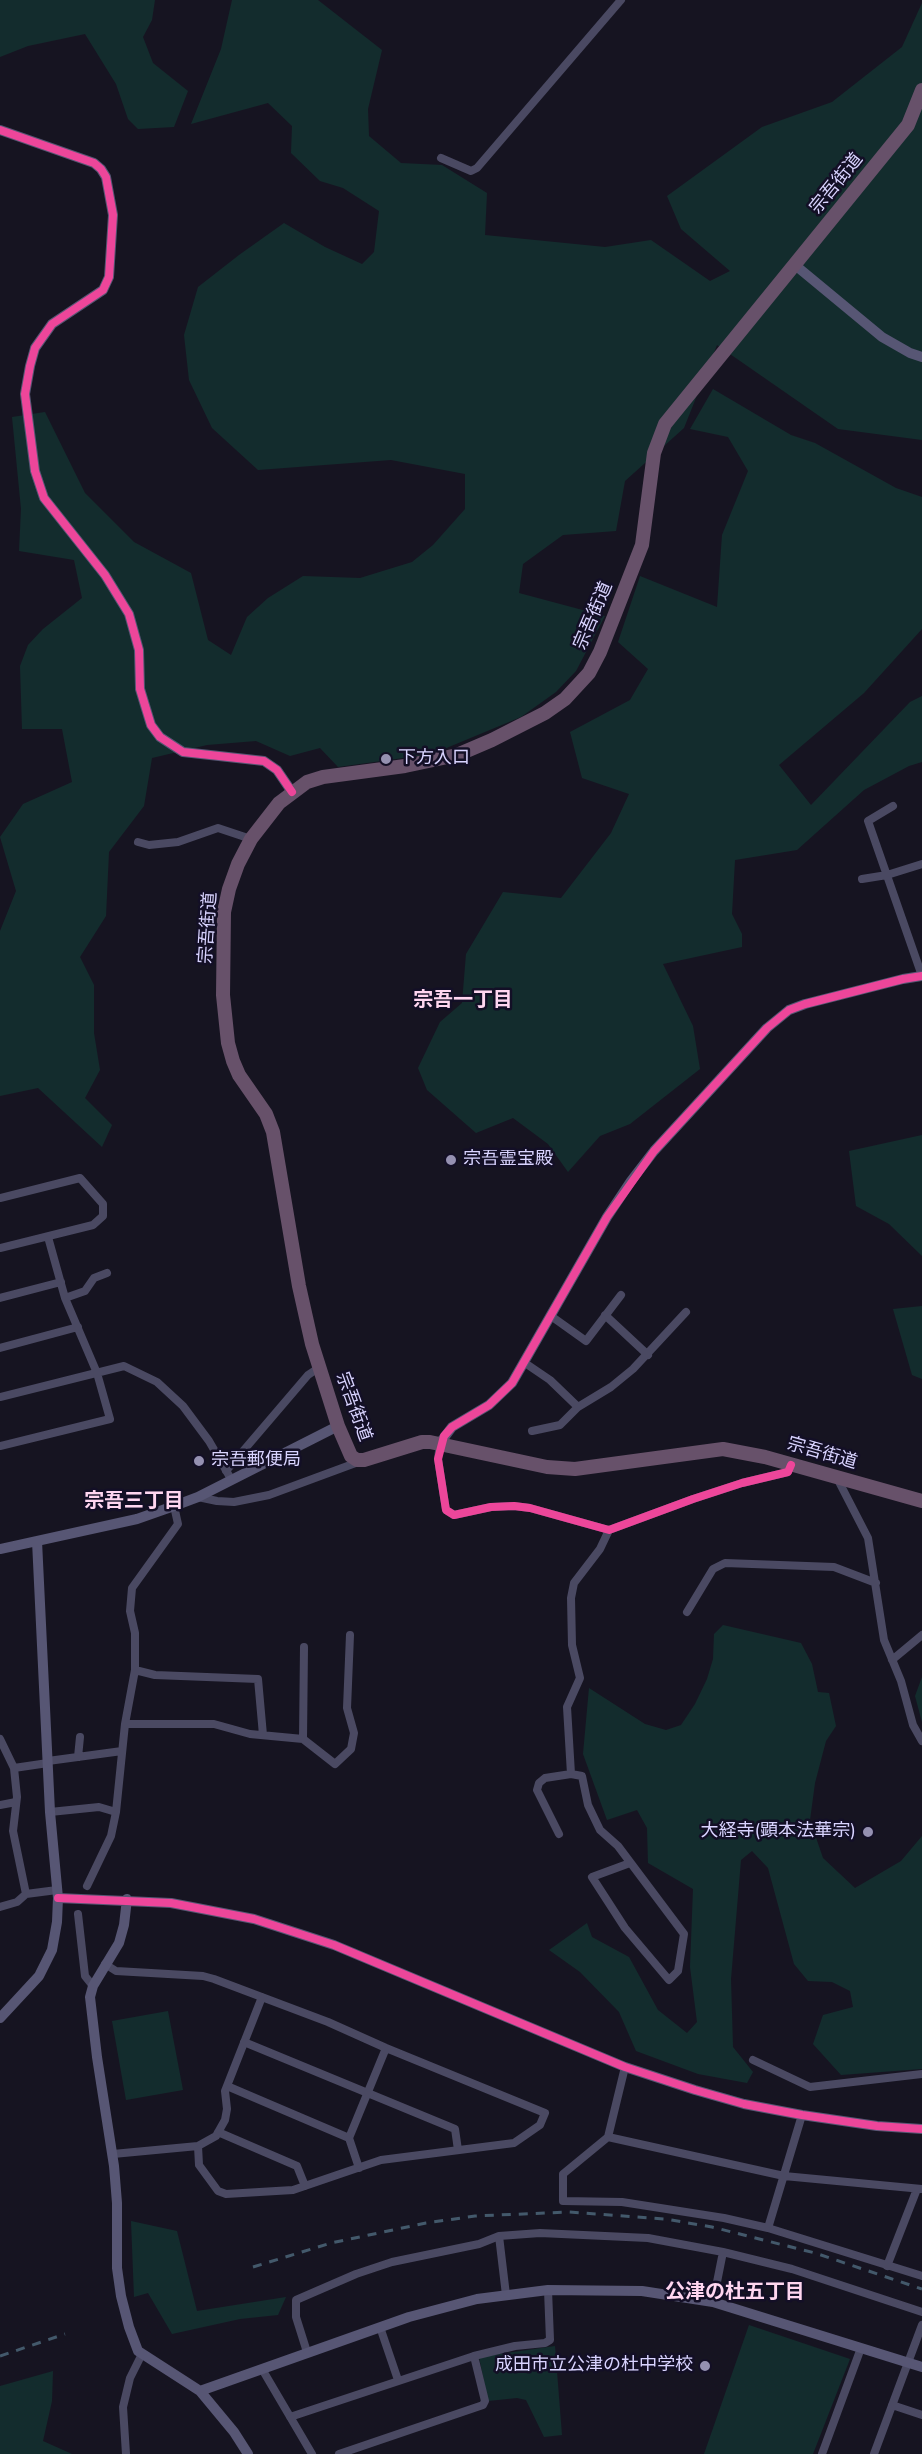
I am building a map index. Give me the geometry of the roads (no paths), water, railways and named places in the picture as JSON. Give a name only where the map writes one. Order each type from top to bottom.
[{"type":"highway","name":"宗吾街道","points":[[922,90],[908,125],[665,424],[654,453],[642,545],[600,652],[578,687],[545,713],[457,755],[405,766],[335,774],[307,782],[292,792],[266,818],[251,839],[235,872],[225,912],[223,995],[228,1043],[239,1075],[266,1114],[273,1132],[299,1286],[338,1426],[351,1456],[357,1460],[364,1460],[422,1442],[441,1443],[561,1469],[723,1449],[746,1452],[922,1501]]},
{"type":"street","points":[[441,158],[471,171],[477,168],[621,0]]},
{"type":"street","points":[[0,130],[94,163],[106,177],[113,215],[109,277],[103,290],[52,324],[35,348],[30,366],[26,394],[35,471],[44,498],[105,574],[129,614],[139,650],[140,689],[151,725],[160,738],[183,752],[264,760],[277,770],[292,792]]},
{"type":"street","points":[[795,265],[882,337],[922,357]]},
{"type":"street","points":[[791,1465],[788,1472],[713,1492],[609,1530],[530,1508],[514,1506],[491,1507],[454,1515],[446,1510],[438,1459],[441,1443],[452,1427],[489,1406],[512,1383],[607,1217],[631,1181],[654,1151],[767,1028],[789,1010],[805,1004],[922,976],[868,821],[893,806]]},
{"type":"street","points":[[138,842],[149,845],[178,842],[218,828],[251,839]]},
{"type":"street","points":[[862,879],[887,875],[922,864]]},
{"type":"street","points":[[0,1198],[80,1178],[103,1204],[103,1216],[93,1224],[0,1248]]},
{"type":"street","points":[[0,1446],[110,1419],[97,1373],[65,1298],[48,1237]]},
{"type":"street","points":[[65,1298],[85,1291],[94,1278],[107,1273]]},
{"type":"street","points":[[0,1298],[61,1282]]},
{"type":"street","points":[[551,1316],[586,1341],[621,1295]]},
{"type":"street","points":[[532,1431],[560,1425],[578,1407],[611,1387],[648,1355],[686,1312]]},
{"type":"street","points":[[606,1315],[648,1355]]},
{"type":"street","points":[[0,1348],[78,1328]]},
{"type":"street","points":[[525,1363],[550,1380],[578,1407]]},
{"type":"street","points":[[0,1397],[124,1366],[157,1382],[183,1406],[209,1441],[228,1475]]},
{"type":"street","points":[[228,1475],[308,1375],[320,1367]]},
{"type":"street","points":[[0,1549],[137,1519],[174,1506],[198,1497],[228,1475],[338,1426]]},
{"type":"street","points":[[198,1497],[234,1502],[269,1495],[364,1460]]},
{"type":"street","points":[[836,1477],[868,1538],[882,1630],[901,1681],[905,1704],[922,1742]]},
{"type":"street","points":[[87,1886],[111,1836],[116,1812],[125,1725],[135,1670],[135,1633],[130,1611],[132,1588],[178,1524],[174,1506]]},
{"type":"street","points":[[571,1774],[567,1707],[580,1678],[573,1645],[571,1598],[574,1583],[600,1549],[609,1530]]},
{"type":"street","points":[[0,2018],[27,1991],[46,1963],[55,1938],[57,1894],[50,1812],[37,1542]]},
{"type":"street","points":[[687,1612],[713,1569],[725,1563],[834,1567],[876,1583]]},
{"type":"street","points":[[125,1725],[214,1724],[250,1734],[303,1739],[335,1764],[351,1749],[354,1732],[347,1708],[350,1635]]},
{"type":"street","points":[[892,1660],[922,1635]]},
{"type":"street","points":[[303,1739],[304,1647]]},
{"type":"street","points":[[135,1670],[155,1675],[258,1679],[263,1735]]},
{"type":"street","points":[[78,1757],[80,1737]]},
{"type":"street","points":[[0,1739],[14,1768],[17,1797],[13,1831],[26,1894]]},
{"type":"street","points":[[14,1768],[122,1751]]},
{"type":"street","points":[[559,1834],[537,1790],[539,1783],[545,1778],[571,1774],[582,1776],[588,1805],[600,1830],[618,1846],[684,1934],[678,1971],[669,1980],[625,1928],[592,1877],[630,1863]]},
{"type":"street","points":[[0,1805],[16,1802]]},
{"type":"street","points":[[50,1812],[99,1807],[116,1812]]},
{"type":"street","points":[[0,1907],[17,1902],[26,1894],[57,1894],[127,1899],[214,1910],[297,1932],[626,2067],[744,2104],[877,2126],[922,2129]]},
{"type":"street","points":[[127,1899],[124,1925],[118,1943],[93,1986],[90,2011],[113,2154],[117,2203],[117,2268],[121,2296],[129,2327],[136,2346],[142,2354],[200,2391],[234,2432],[246,2453]]},
{"type":"street","points":[[78,1914],[85,1976],[93,1986]]},
{"type":"street","points":[[105,1964],[116,1971],[203,1976],[328,2022],[386,2049],[545,2113],[540,2125],[514,2143],[381,2160],[293,2190],[226,2194],[218,2191],[199,2165],[198,2146]]},
{"type":"street","points":[[113,2154],[198,2146],[216,2136],[225,2120],[227,2086],[262,1997]]},
{"type":"street","points":[[244,2042],[455,2129],[458,2151]]},
{"type":"street","points":[[359,2168],[349,2138],[386,2049]]},
{"type":"street","points":[[753,2060],[810,2087],[922,2074]]},
{"type":"street","points":[[626,2067],[608,2137],[563,2174],[563,2201],[622,2202],[661,2207],[768,2228],[922,2276]]},
{"type":"street","points":[[227,2086],[349,2138]]},
{"type":"street","points":[[768,2228],[802,2115]]},
{"type":"street","points":[[218,2132],[297,2166],[305,2186]]},
{"type":"street","points":[[608,2137],[784,2176],[920,2189],[887,2265]]},
{"type":"street","points":[[307,2352],[296,2317],[297,2300],[356,2274],[392,2262],[479,2244],[499,2236],[572,2233],[648,2238],[723,2252],[792,2270],[922,2312]]},
{"type":"street","points":[[499,2236],[506,2295]]},
{"type":"street","points":[[713,2302],[723,2252]]},
{"type":"street","points":[[200,2391],[380,2327],[477,2299],[548,2290],[642,2291],[713,2302],[922,2367]]},
{"type":"street","points":[[290,2417],[474,2355],[550,2340],[548,2290]]},
{"type":"street","points":[[874,2454],[922,2325]]},
{"type":"street","points":[[380,2327],[398,2380]]},
{"type":"street","points":[[822,2454],[861,2348]]},
{"type":"street","points":[[126,2454],[123,2407],[136,2361],[142,2354]]},
{"type":"street","points":[[339,2454],[483,2405],[485,2401],[474,2355]]},
{"type":"street","points":[[262,2369],[312,2454]]},
{"type":"street","points":[[892,2405],[922,2415]]},
{"type":"railway","points":[[253,2267],[331,2243],[426,2223],[475,2216],[569,2212],[665,2219],[712,2227],[815,2253],[922,2289]]},
{"type":"railway","points":[[0,2356],[65,2334]]},
{"type":"place","name":"下方入口","points":[[386,759]]},
{"type":"place","name":"宗吾霊宝殿","points":[[451,1160]]},
{"type":"place","name":"宗吾郵便局","points":[[199,1461]]},
{"type":"place","name":"大経寺(顕本法華宗)","points":[[868,1832]]},
{"type":"place","name":"成田市立公津の杜中学校","points":[[705,2366]]},
{"type":"district","name":"宗吾一丁目","points":[[463,1001]]},
{"type":"district","name":"宗吾三丁目","points":[[134,1502]]},
{"type":"district","name":"公津の杜五丁目","points":[[735,2293]]}]
